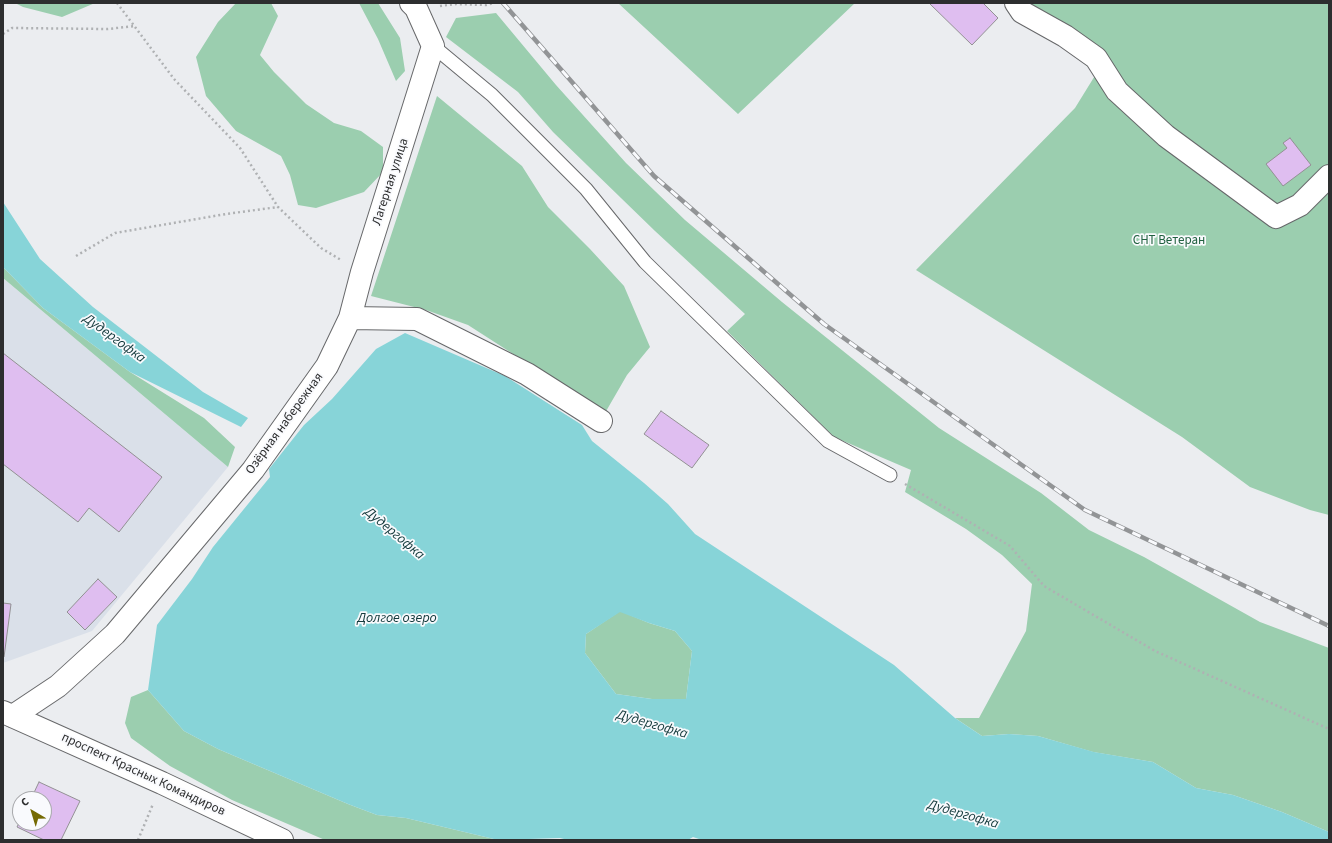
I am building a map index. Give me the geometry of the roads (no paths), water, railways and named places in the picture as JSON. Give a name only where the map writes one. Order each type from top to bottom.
[{"type":"street","points":[[1016,3],[1022,12],[1065,36],[1096,58],[1117,91],[1166,136],[1276,217],[1300,206],[1329,176]]},
{"type":"street","points":[[413,6],[433,46]]},
{"type":"street","name":"Лагерная улица","points":[[350,318],[362,272],[433,46]]},
{"type":"street","points":[[350,318],[417,319],[527,374],[601,421]]},
{"type":"street","name":"Озёрная набережная","points":[[8,714],[58,686],[115,634],[253,470],[328,366],[350,318]]},
{"type":"street","name":"проспект Красных Командиров","points":[[8,714],[162,783],[282,840]]},
{"type":"lane","points":[[433,46],[492,95],[586,189],[645,262],[828,441],[890,474]]},
{"type":"water","name":"Дудергофка","points":[[3,202],[40,259],[93,307],[203,392],[248,418],[241,427],[130,372],[43,308],[3,267]]},
{"type":"water","name":"Долгое озеро","points":[[405,333],[505,376],[582,425],[592,441],[668,504],[695,534],[894,665],[955,718],[982,736],[1009,734],[1038,736],[1094,752],[1153,762],[1196,788],[1233,795],[1282,812],[1329,832],[1329,840],[702,840],[693,837],[688,840],[568,840],[560,838],[498,840],[406,818],[377,815],[218,749],[184,731],[148,690],[157,625],[192,579],[213,547],[270,477],[269,469],[304,425],[332,399],[376,349]],"holes":[[[620,612],[675,631],[692,651],[686,699],[652,699],[616,694],[585,653],[586,634]]]},
{"type":"railway","points":[[503,3],[654,176],[824,324],[1085,510],[1329,626]]},
{"type":"park label","name":"СНТ Ветеран","points":[[1169,241]]}]
